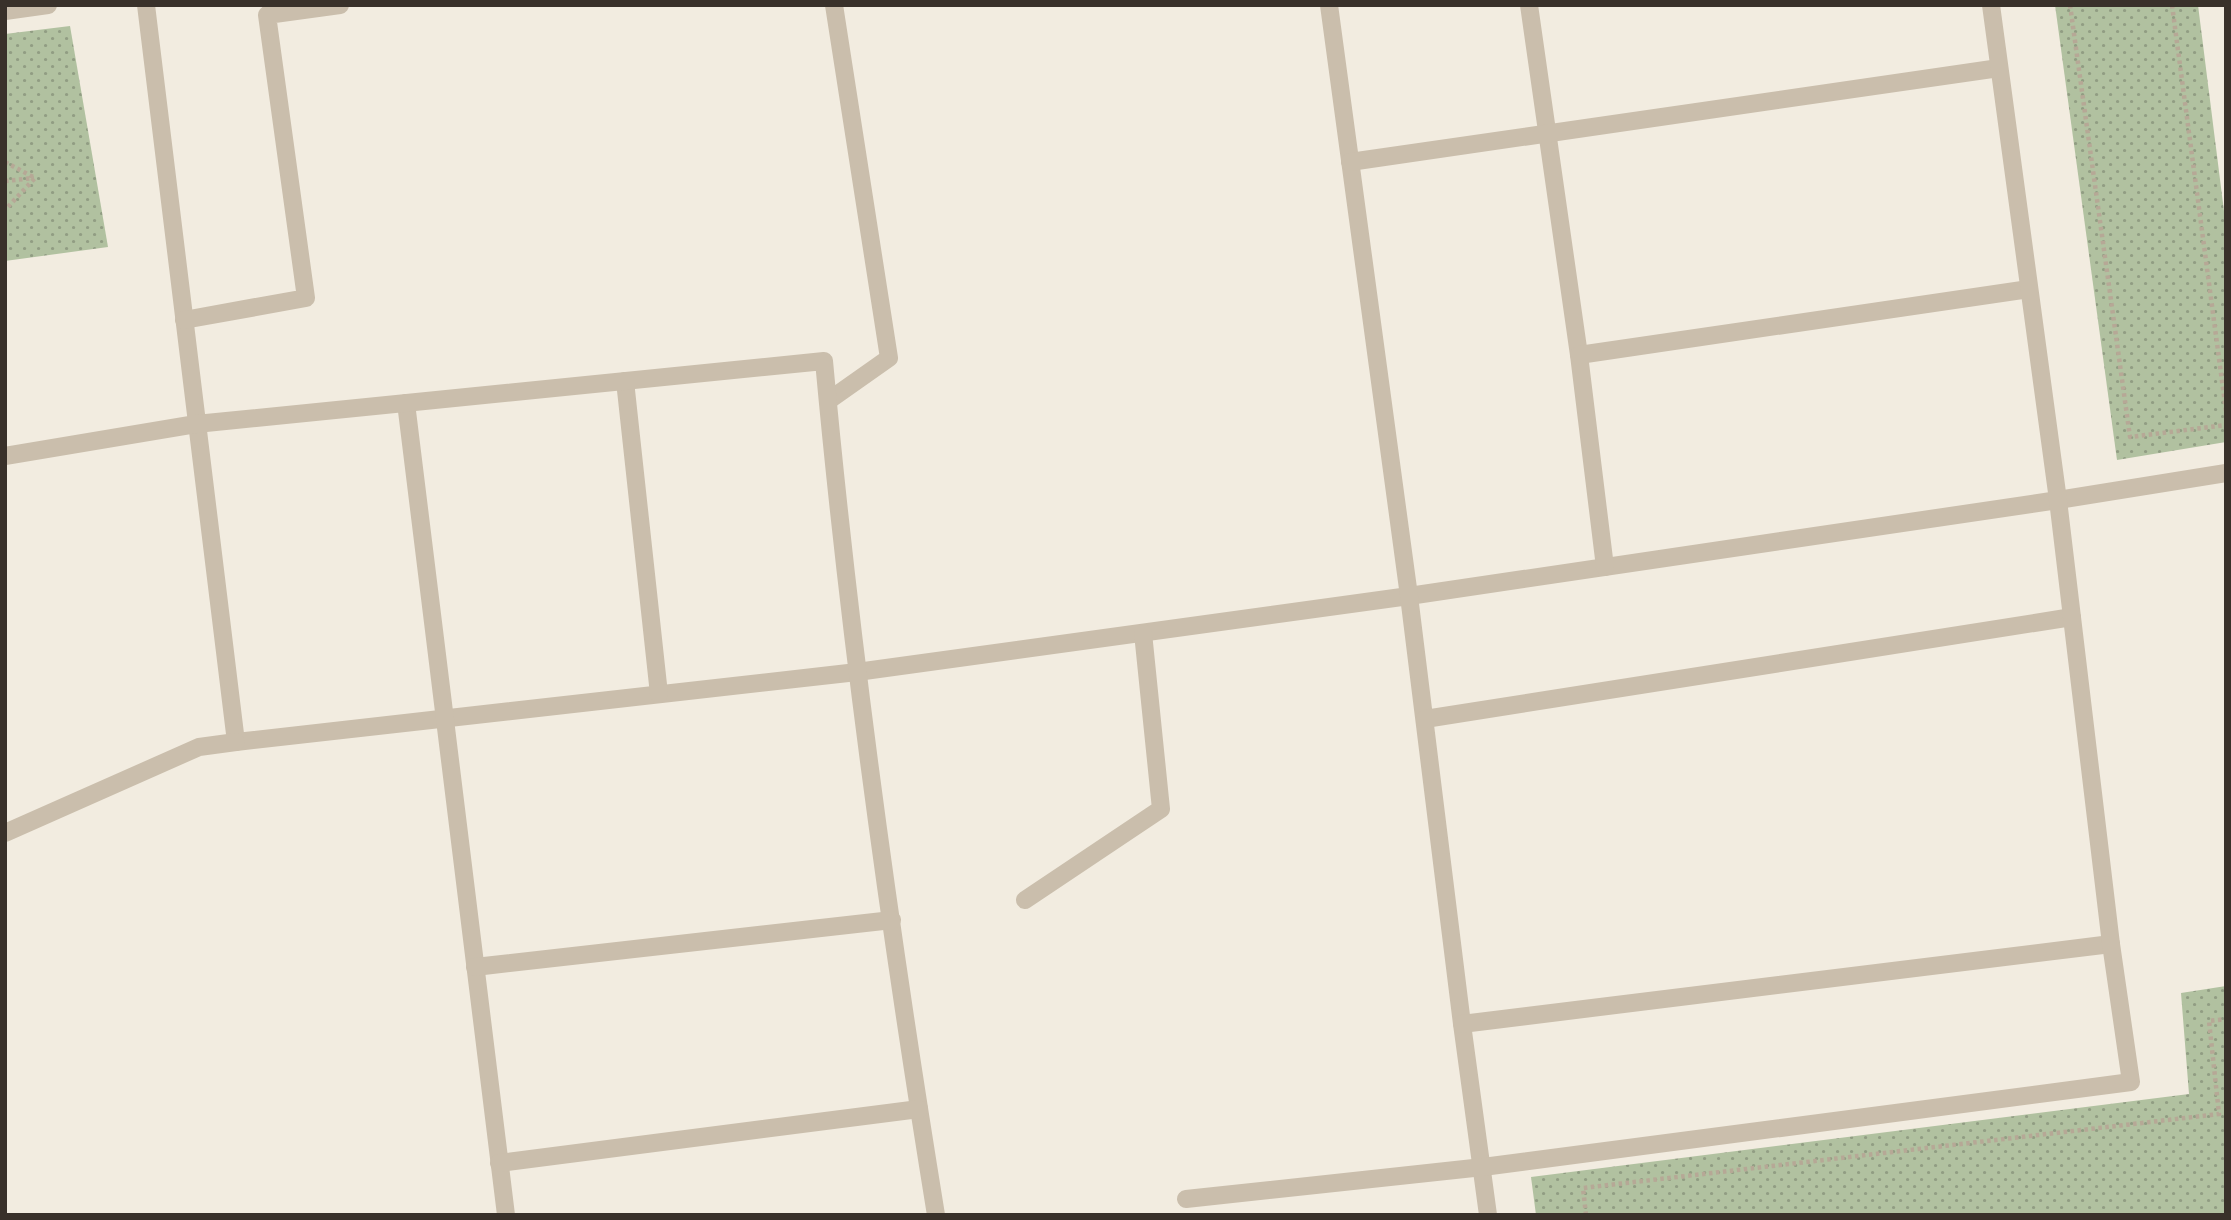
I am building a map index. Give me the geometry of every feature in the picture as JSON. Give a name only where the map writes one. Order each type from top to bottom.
[{"type":"street","points":[[5,11],[48,5]]},
{"type":"street","points":[[146,5],[236,742]]},
{"type":"street","points":[[184,320],[306,298],[267,15],[340,5]]},
{"type":"street","points":[[828,401],[889,358],[834,5]]},
{"type":"street","points":[[1329,5],[1409,596],[1488,1215]]},
{"type":"street","points":[[1529,5],[1579,355],[1605,567]]},
{"type":"street","points":[[1186,1199],[1483,1167],[2131,1082],[2111,944],[2058,500],[1991,5]]},
{"type":"street","points":[[1350,162],[1999,68]]},
{"type":"street","points":[[1579,355],[2029,289]]},
{"type":"street","points":[[5,456],[196,424],[824,360],[857,672],[936,1215]]},
{"type":"street","points":[[625,381],[659,694]]},
{"type":"street","points":[[406,403],[506,1215]]},
{"type":"street","points":[[5,833],[199,747],[857,672],[1409,596],[2226,473]]},
{"type":"street","points":[[1425,719],[2072,617]]},
{"type":"street","points":[[1025,900],[1161,809],[1143,632]]},
{"type":"street","points":[[475,967],[892,920]]},
{"type":"street","points":[[1462,1024],[2111,944]]},
{"type":"street","points":[[499,1163],[919,1110]]},
{"type":"path","points":[[2070,5],[2130,437],[2226,425]]},
{"type":"path","points":[[2172,5],[2226,411]]},
{"type":"path","points":[[5,162],[35,178]]},
{"type":"path","points":[[5,181],[35,178]]},
{"type":"path","points":[[5,210],[35,178]]},
{"type":"green space","points":[[2055,5],[2198,5],[2226,227],[2226,442],[2117,460]]},
{"type":"green space","points":[[70,26],[108,247],[5,261],[5,34]]},
{"type":"green space","points":[[2226,986],[2226,1215],[1536,1215],[1531,1177],[2189,1094],[2181,993]]}]
